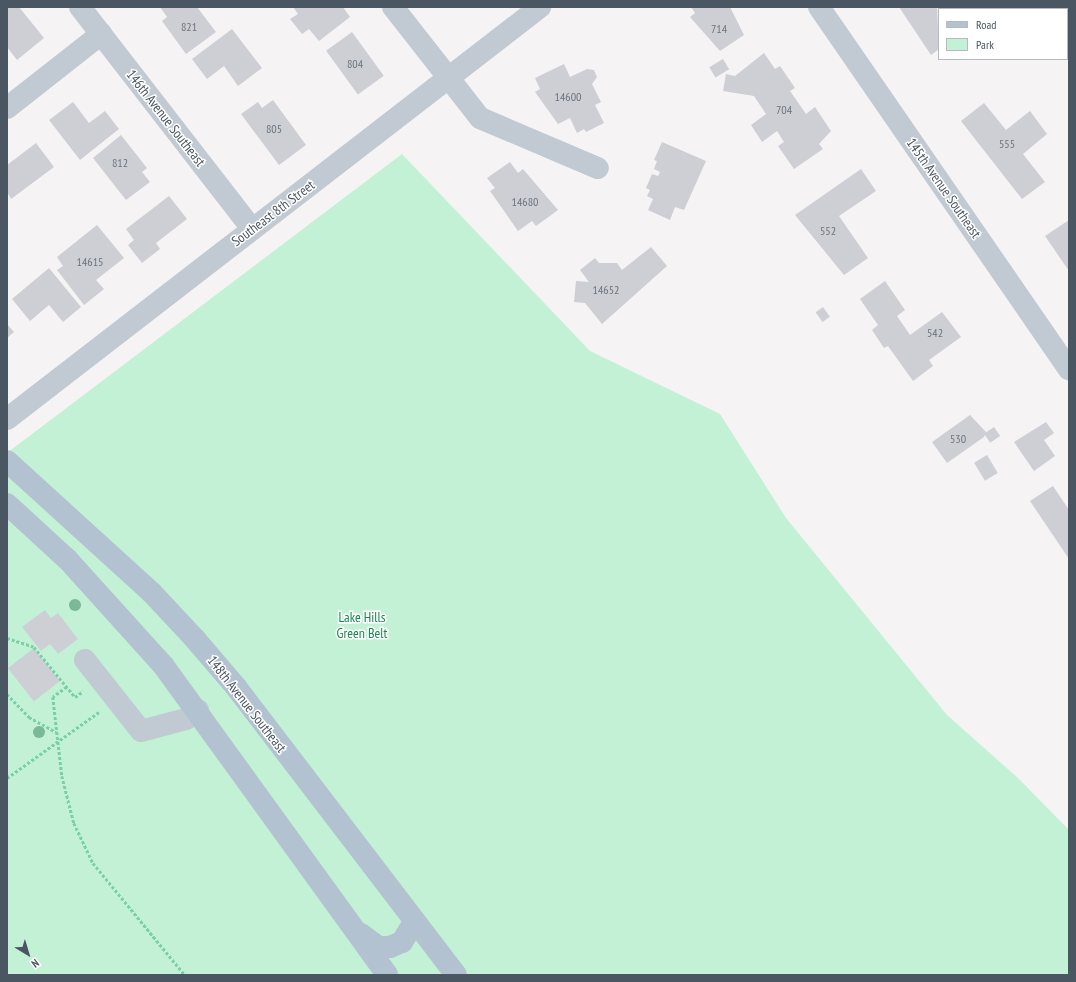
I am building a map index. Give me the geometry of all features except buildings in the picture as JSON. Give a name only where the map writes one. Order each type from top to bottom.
[{"type":"main road","name":"148th Avenue Southeast","points":[[7,461],[152,593],[195,639],[241,693],[414,922],[456,975]]},
{"type":"main road","points":[[7,504],[123,619],[198,710],[387,975]]},
{"type":"main road","points":[[345,917],[378,947],[402,942],[414,922]]},
{"type":"street","name":"146th Avenue Southeast","points":[[80,7],[252,229]]},
{"type":"street","points":[[393,7],[480,118],[598,168]]},
{"type":"street","name":"Southeast 8th Street","points":[[7,419],[540,7]]},
{"type":"street","name":"145th Avenue Southeast","points":[[819,7],[1069,369]]},
{"type":"street","points":[[7,108],[101,34]]},
{"type":"street","points":[[85,660],[141,731],[186,719],[198,710]]},
{"type":"path","points":[[7,638],[34,647],[75,697],[99,678]]},
{"type":"path","points":[[67,687],[53,697],[56,732],[74,823],[94,864],[185,975]]},
{"type":"path","points":[[7,694],[29,717],[56,732]]},
{"type":"path","points":[[7,778],[58,744],[116,699]]},
{"type":"green space","name":"Lake Hills Green Belt","points":[[402,154],[590,351],[720,414],[786,518],[947,715],[1018,778],[1069,830],[1069,975],[7,975],[7,453]]}]
